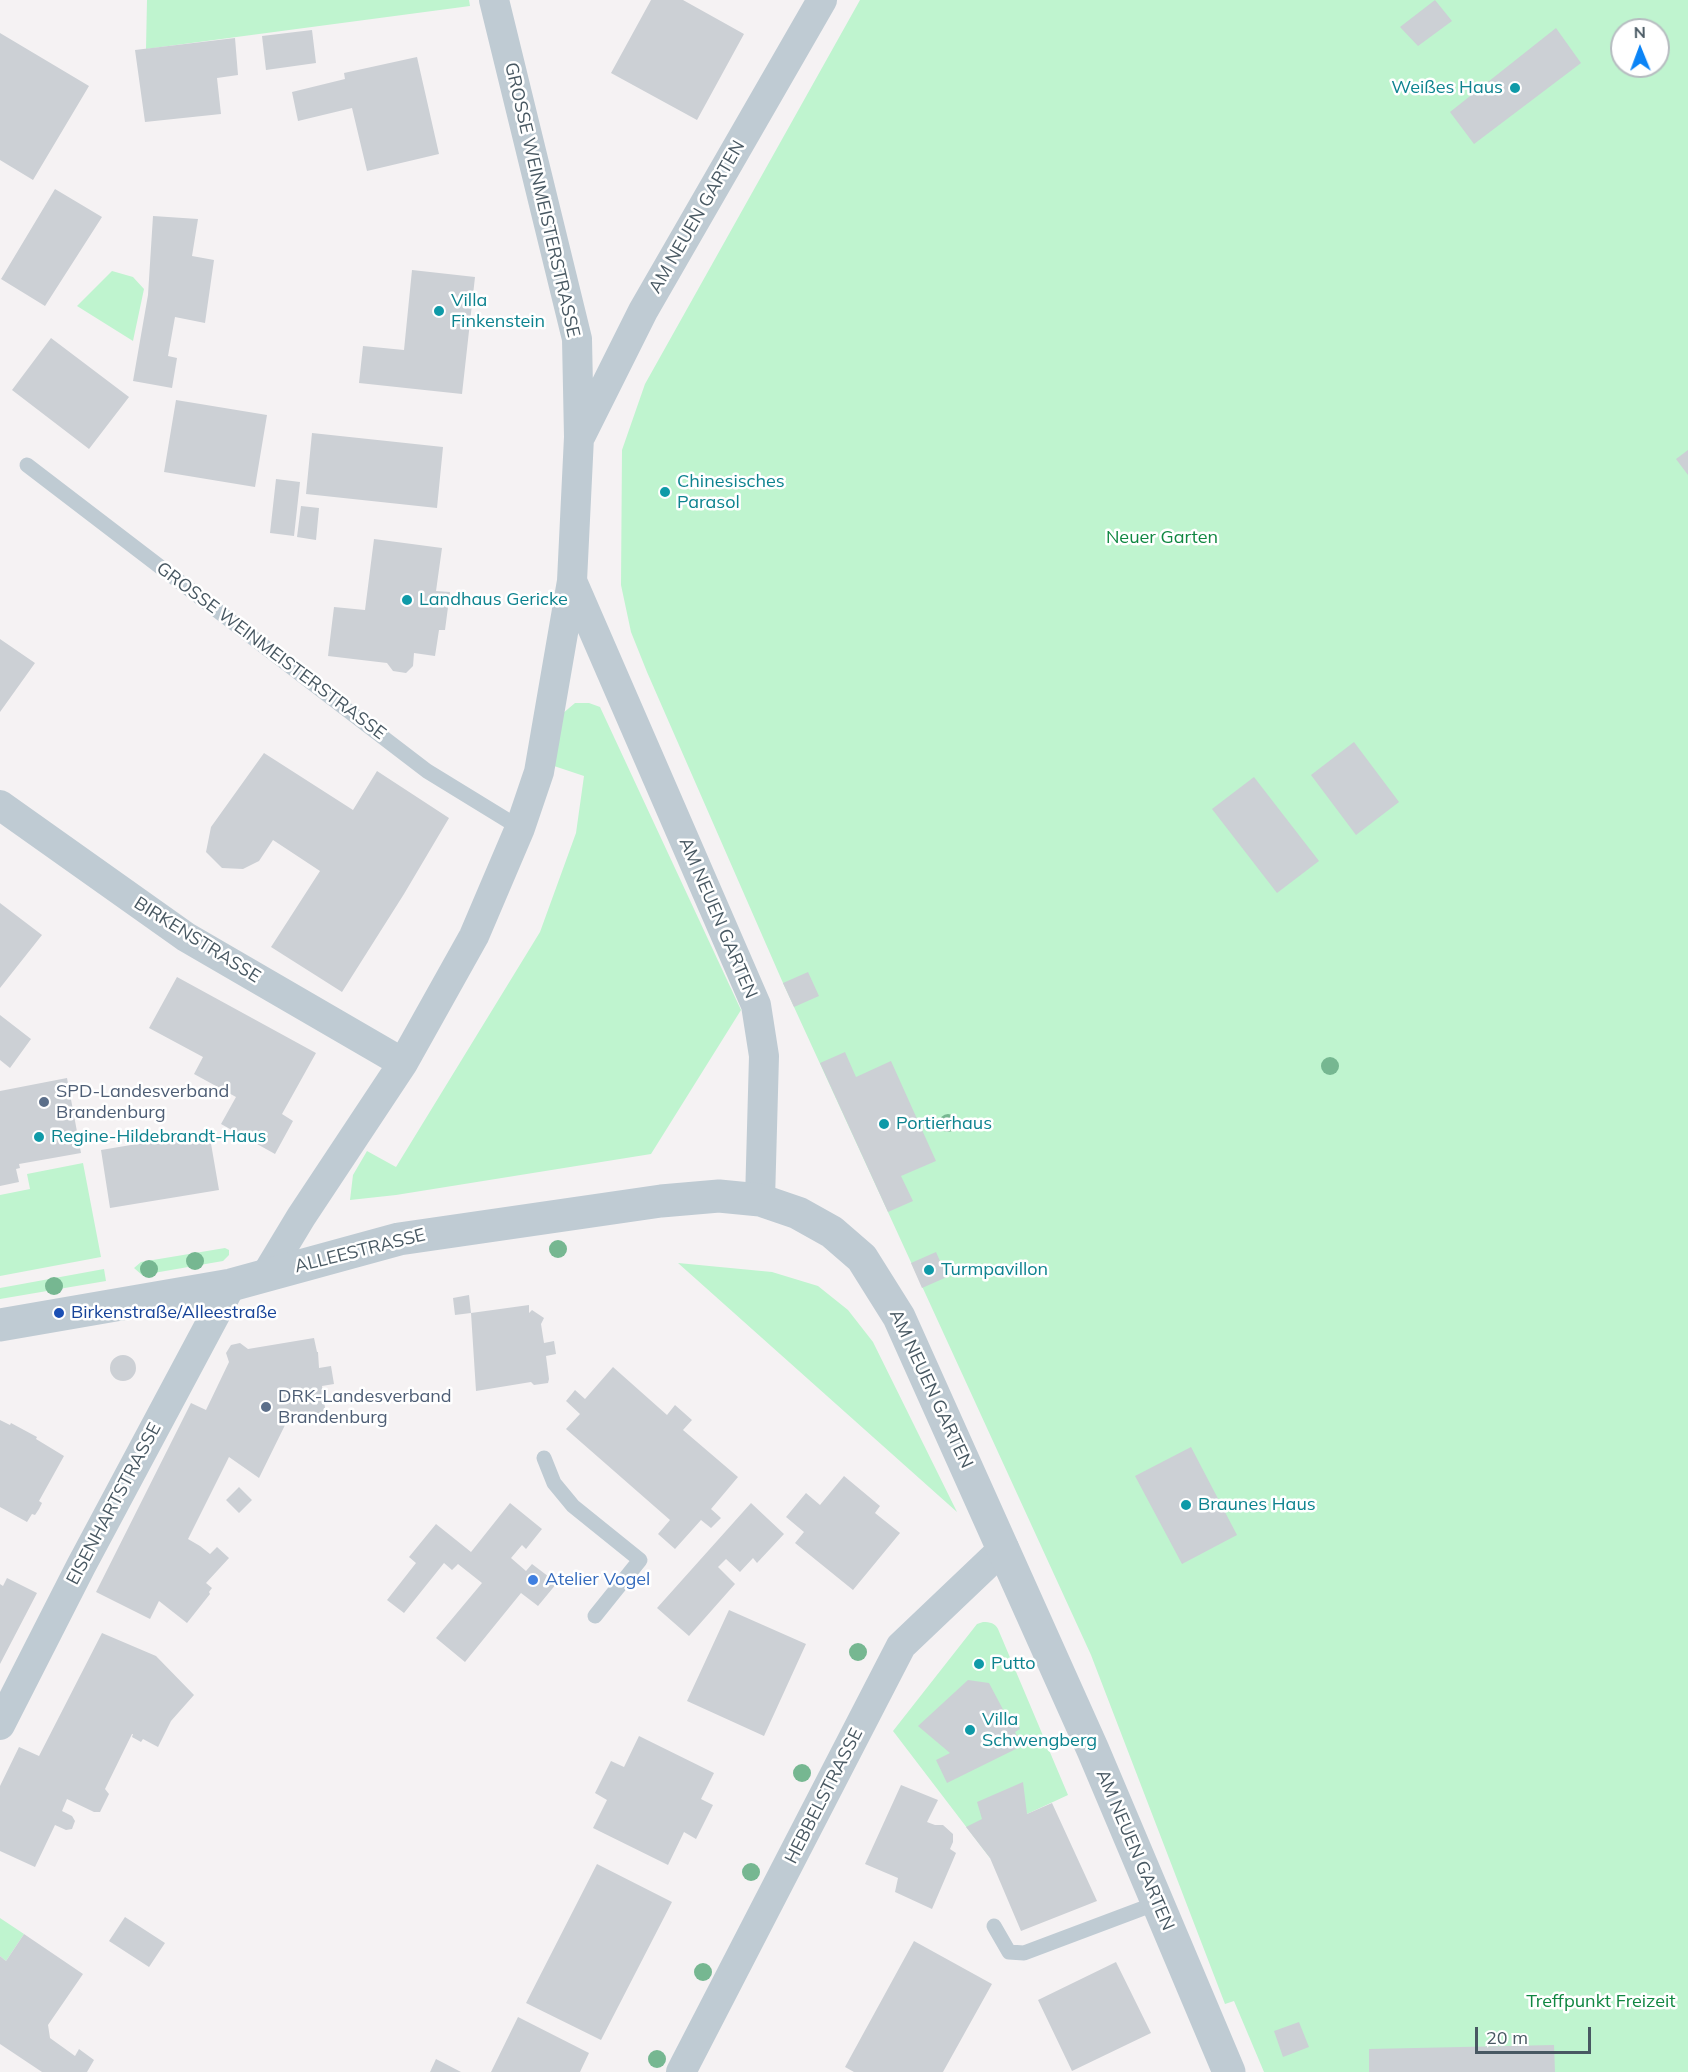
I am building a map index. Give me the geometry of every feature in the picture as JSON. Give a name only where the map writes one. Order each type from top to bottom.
[{"type":"street","name":"GROSSE WEINMEISTERSTRASSE","points":[[266,1275],[301,1217],[403,1063],[474,936],[520,828],[539,772],[572,581],[579,438],[577,339],[494,0]]},
{"type":"street","name":"AM NEUEN GARTEN","points":[[579,438],[643,311],[822,0]]},
{"type":"street","name":"AM NEUEN GARTEN","points":[[572,581],[756,1005],[764,1056],[760,1200],[798,1213],[832,1232],[862,1258],[899,1317],[1093,1750],[1229,2072]]},
{"type":"street","name":"BIRKENSTRASSE","points":[[0,805],[186,937],[403,1063]]},
{"type":"street","name":"ALLEESTRASSE","points":[[0,1325],[231,1285],[399,1239],[486,1225],[708,1197],[760,1200]]},
{"type":"street","name":"EISENHARTSTRASSE","points":[[0,1725],[87,1555],[231,1285]]},
{"type":"street","name":"HEBBELSTRASSE","points":[[681,2072],[901,1646],[1004,1548]]},
{"type":"lane","name":"GROSSE WEINMEISTERSTRASSE","points":[[27,465],[427,771],[520,828]]},
{"type":"lane","points":[[544,1458],[554,1483],[573,1506],[640,1560],[595,1616]]},
{"type":"lane","points":[[994,1926],[1009,1952],[1024,1953],[1157,1903]]},
{"type":"green space","points":[[147,0],[469,0],[470,6],[146,49]]},
{"type":"green space","name":"Neuer Garten","points":[[860,0],[1688,0],[1688,2072],[1264,2072],[1234,2001],[1225,2004],[1091,1655],[783,983],[631,632],[621,585],[622,450],[645,384]]},
{"type":"green space","points":[[112,271],[133,277],[144,289],[133,341],[77,306]]},
{"type":"green space","points":[[575,703],[589,703],[600,707],[741,1010],[651,1154],[396,1195],[350,1200],[353,1175],[367,1151],[396,1167],[540,932],[576,833],[584,776],[554,766],[562,714]]},
{"type":"green space","points":[[83,1163],[101,1257],[0,1276],[0,1195],[30,1189],[27,1174]]},
{"type":"green space","points":[[225,1248],[229,1250],[229,1255],[223,1261],[142,1275],[134,1268],[141,1262]]},
{"type":"green space","points":[[678,1263],[772,1272],[818,1286],[848,1310],[873,1342],[957,1512]]},
{"type":"green space","points":[[104,1269],[106,1281],[0,1299],[0,1288]]},
{"type":"green space","points":[[992,1623],[998,1629],[1068,1795],[1027,1814],[993,1844],[990,1858],[893,1731],[977,1624]]},
{"type":"green space","points":[[0,1918],[24,1934],[6,1961],[0,1956]]},
{"type":"building","points":[[651,0],[683,0],[744,34],[697,120],[611,73]]},
{"type":"building","points":[[1435,0],[1452,21],[1418,46],[1400,27]]},
{"type":"building","name":"Weißes Haus","points":[[1556,28],[1581,63],[1474,144],[1450,112]]},
{"type":"building","points":[[312,30],[316,63],[266,70],[262,36]]},
{"type":"building","points":[[0,33],[89,86],[33,180],[0,160]]},
{"type":"building","points":[[235,38],[238,75],[217,78],[221,114],[145,122],[135,50]]},
{"type":"building","points":[[417,57],[439,154],[367,171],[352,108],[298,121],[292,92],[345,79],[344,73]]},
{"type":"building","points":[[55,189],[102,217],[45,306],[1,279]]},
{"type":"building","points":[[153,216],[198,219],[192,256],[214,260],[205,323],[175,317],[168,356],[177,358],[172,388],[133,381],[148,295]]},
{"type":"building","name":"Villa Finkenstein","points":[[412,270],[475,277],[462,394],[359,383],[363,346],[404,350]]},
{"type":"building","points":[[51,338],[129,397],[89,449],[12,390]]},
{"type":"building","points":[[176,400],[267,415],[255,487],[164,472]]},
{"type":"building","points":[[312,433],[443,447],[437,508],[306,494]]},
{"type":"building","points":[[1688,450],[1688,475],[1676,459]]},
{"type":"building","points":[[276,479],[300,482],[294,536],[270,533]]},
{"type":"building","points":[[301,506],[319,508],[316,540],[297,537]]},
{"type":"building","name":"Landhaus Gericke","points":[[374,539],[442,548],[436,591],[450,592],[445,630],[439,630],[435,656],[414,653],[413,666],[406,673],[393,671],[387,663],[328,656],[334,607],[365,610]]},
{"type":"building","points":[[0,639],[35,663],[0,712]]},
{"type":"building","points":[[1354,742],[1399,802],[1356,835],[1311,775]]},
{"type":"building","points":[[264,753],[353,810],[377,771],[449,818],[342,992],[271,947],[320,871],[273,840],[259,861],[243,869],[222,868],[206,852],[211,827]]},
{"type":"building","points":[[1254,777],[1319,861],[1277,893],[1212,809]]},
{"type":"building","points":[[0,903],[42,935],[0,988]]},
{"type":"building","points":[[808,972],[819,996],[794,1007],[783,983]]},
{"type":"building","points":[[177,977],[316,1053],[282,1114],[293,1121],[275,1154],[221,1124],[236,1097],[194,1074],[203,1057],[149,1028]]},
{"type":"building","points":[[0,1015],[31,1039],[10,1068],[0,1060]]},
{"type":"building","name":"Portierhaus","points":[[845,1052],[856,1077],[891,1061],[936,1161],[901,1176],[913,1201],[888,1212],[820,1063]]},
{"type":"building","name":"Regine-Hildebrandt-Haus","points":[[67,1078],[81,1153],[19,1164],[20,1168],[16,1169],[19,1182],[0,1186],[0,1091]]},
{"type":"building","points":[[209,1132],[219,1190],[110,1208],[101,1150]]},
{"type":"building","name":"Turmpavillon","points":[[936,1252],[947,1277],[922,1288],[911,1263]]},
{"type":"building","points":[[469,1295],[471,1313],[455,1315],[453,1298]]},
{"type":"building","points":[[529,1305],[529,1313],[532,1310],[544,1318],[541,1324],[544,1343],[554,1341],[556,1354],[546,1356],[548,1383],[534,1385],[531,1382],[476,1391],[471,1313]]},
{"type":"building","points":[[314,1338],[319,1368],[331,1366],[334,1384],[322,1386],[326,1415],[287,1421],[259,1478],[229,1457],[188,1539],[210,1554],[217,1547],[229,1558],[206,1583],[212,1588],[210,1594],[187,1623],[159,1601],[150,1619],[96,1592],[191,1403],[206,1410],[229,1362],[226,1353],[231,1345],[240,1343],[248,1349]]},
{"type":"building","points":[[123,1355],[132,1359],[136,1368],[132,1377],[123,1381],[114,1377],[110,1368],[114,1359]]},
{"type":"building","points":[[613,1367],[667,1415],[675,1405],[692,1420],[683,1430],[738,1477],[711,1509],[721,1518],[711,1528],[701,1520],[675,1549],[658,1534],[670,1520],[566,1429],[580,1414],[566,1401],[575,1390],[585,1399]]},
{"type":"building","points":[[0,1420],[10,1425],[11,1423],[37,1437],[36,1439],[64,1456],[39,1501],[42,1503],[39,1509],[27,1522],[0,1507]]},
{"type":"building","name":"Braunes Haus","points":[[1191,1447],[1237,1535],[1182,1564],[1135,1476]]},
{"type":"building","points":[[844,1476],[880,1506],[875,1513],[900,1533],[853,1590],[795,1543],[804,1532],[786,1517],[806,1493],[820,1505]]},
{"type":"building","points":[[239,1487],[252,1500],[239,1513],[226,1500]]},
{"type":"building","points":[[510,1503],[542,1529],[526,1549],[522,1545],[511,1558],[526,1571],[532,1564],[557,1583],[538,1606],[521,1593],[465,1662],[436,1638],[482,1583],[458,1564],[452,1570],[444,1563],[404,1613],[387,1600],[416,1563],[409,1557],[436,1524],[471,1552]]},
{"type":"building","points":[[751,1503],[784,1534],[757,1563],[753,1558],[740,1572],[726,1559],[718,1567],[735,1584],[689,1636],[657,1608]]},
{"type":"building","points":[[7,1578],[37,1593],[0,1664],[0,1584],[3,1586]]},
{"type":"building","points":[[729,1610],[806,1644],[764,1736],[687,1701]]},
{"type":"building","points":[[102,1633],[156,1656],[194,1695],[171,1721],[158,1747],[143,1739],[141,1742],[132,1737],[132,1734],[105,1789],[109,1794],[100,1812],[94,1812],[67,1799],[62,1811],[72,1816],[75,1821],[72,1829],[66,1830],[55,1825],[35,1867],[0,1851],[0,1786],[19,1747],[39,1756]]},
{"type":"building","name":"Villa Schwengberg","points":[[968,1680],[989,1683],[1007,1717],[1013,1714],[1020,1729],[1015,1732],[1022,1746],[947,1783],[936,1760],[950,1753],[918,1726]]},
{"type":"building","points":[[639,1736],[714,1773],[701,1799],[713,1805],[696,1839],[684,1832],[668,1865],[593,1828],[607,1800],[595,1793],[611,1761],[624,1767]]},
{"type":"building","points":[[1023,1782],[1027,1814],[1052,1803],[1097,1901],[1021,1931],[990,1858],[966,1827],[982,1819],[977,1802]]},
{"type":"building","points":[[901,1785],[938,1800],[927,1822],[943,1825],[953,1834],[950,1849],[956,1853],[932,1909],[895,1892],[898,1878],[865,1864]]},
{"type":"building","points":[[597,1864],[672,1902],[601,2040],[526,2003]]},
{"type":"building","points":[[125,1917],[165,1943],[149,1967],[109,1941]]},
{"type":"building","points":[[24,1934],[83,1974],[48,2025],[50,2038],[75,2056],[79,2049],[94,2060],[87,2072],[42,2072],[0,2044],[0,1956],[6,1961]]},
{"type":"building","points":[[914,1941],[992,1984],[943,2072],[854,2072],[845,2067]]},
{"type":"building","points":[[1116,1962],[1151,2033],[1072,2071],[1038,2000]]},
{"type":"building","points":[[518,2017],[589,2053],[580,2072],[491,2072]]},
{"type":"building","points":[[1299,2022],[1309,2047],[1283,2057],[1274,2031]]},
{"type":"building","name":"Treffpunkt Freizeit","points":[[1554,2045],[1555,2072],[1369,2072],[1369,2049]]},
{"type":"building","points":[[436,2059],[461,2072],[430,2072]]},
{"type":"place","name":"Weißes Haus","points":[[1515,88]]},
{"type":"place","name":"Villa Finkenstein","points":[[439,311]]},
{"type":"place","name":"Chinesisches Parasol","points":[[665,492]]},
{"type":"place","name":"Landhaus Gericke","points":[[407,600]]},
{"type":"place","name":"SPD-Landesverband Brandenburg","points":[[44,1102]]},
{"type":"place","name":"Portierhaus","points":[[884,1124]]},
{"type":"place","name":"Regine-Hildebrandt-Haus","points":[[39,1137]]},
{"type":"place","name":"Turmpavillon","points":[[929,1270]]},
{"type":"place","name":"Birkenstraße/Alleestraße","points":[[59,1313]]},
{"type":"place","name":"DRK-Landesverband Brandenburg","points":[[266,1407]]},
{"type":"place","name":"Braunes Haus","points":[[1186,1505]]},
{"type":"place","name":"Atelier Vogel","points":[[533,1580]]},
{"type":"place","name":"Putto","points":[[979,1664]]},
{"type":"place","name":"Villa Schwengberg","points":[[970,1730]]}]
